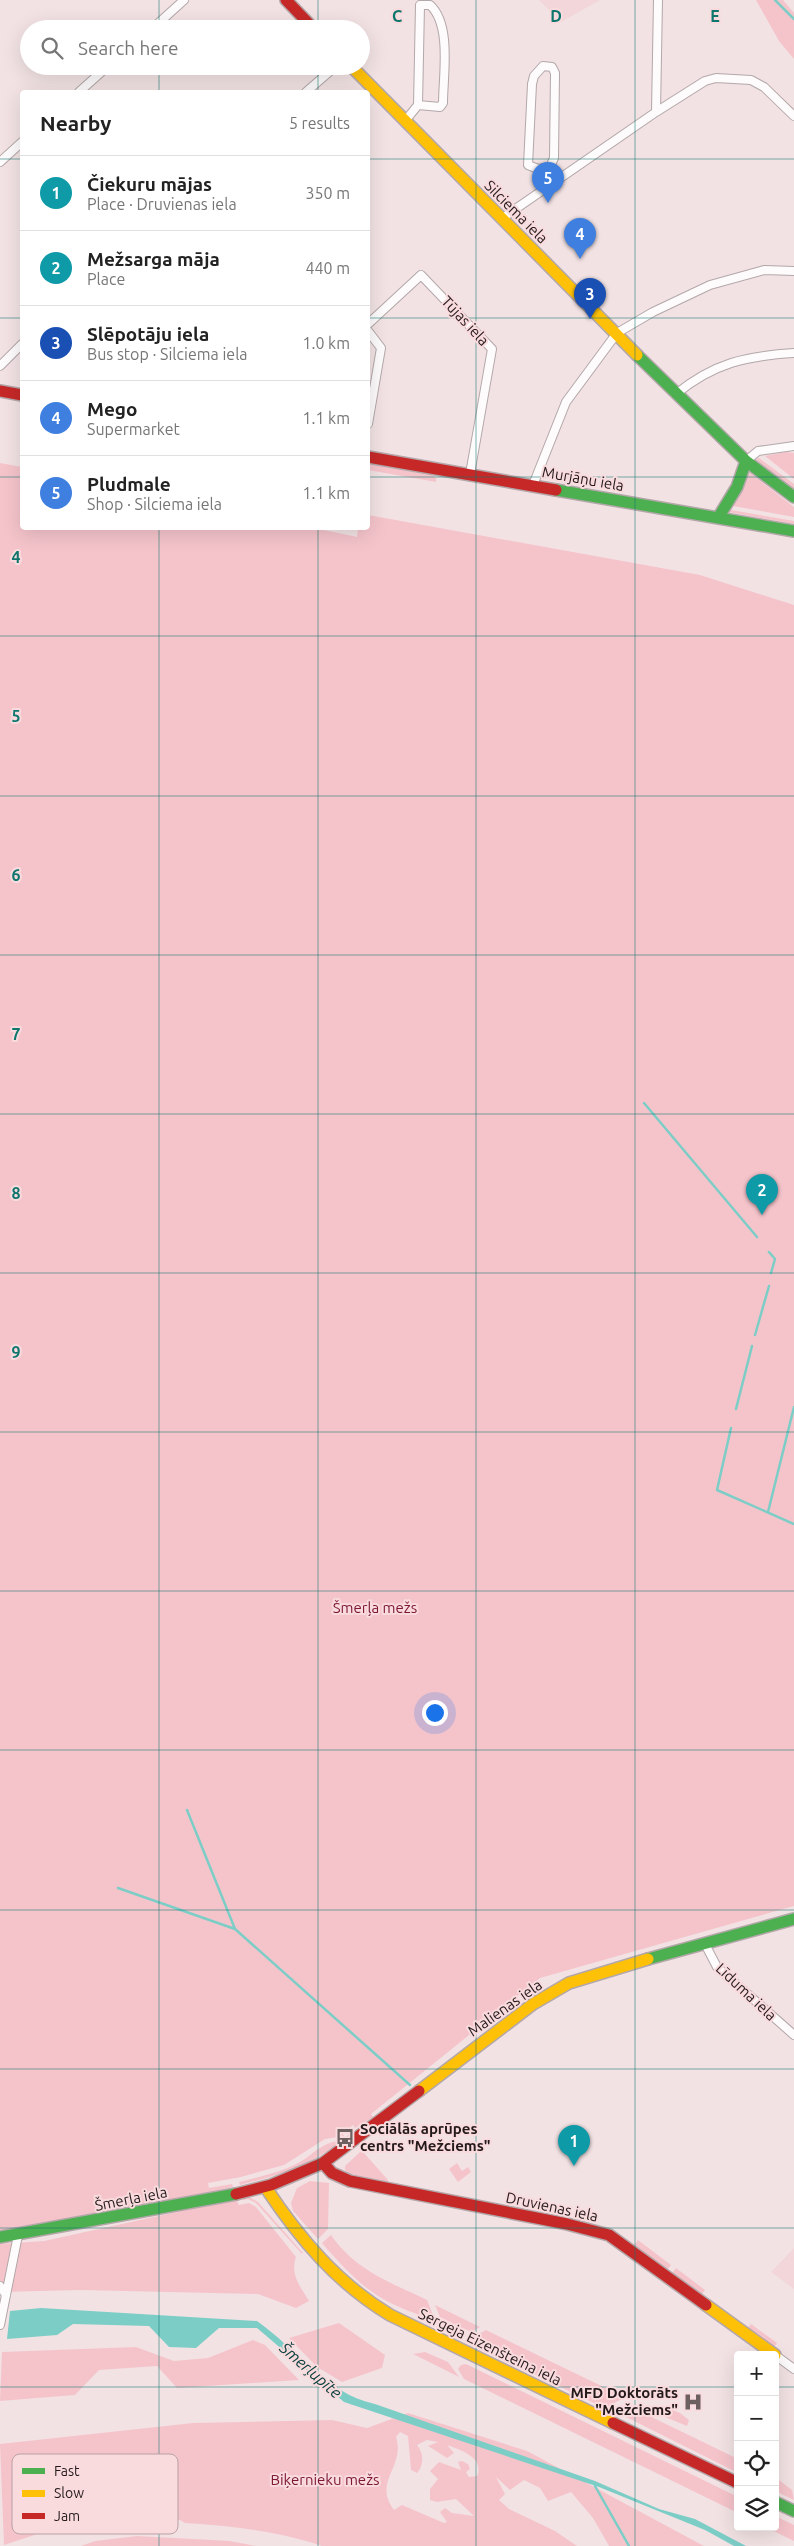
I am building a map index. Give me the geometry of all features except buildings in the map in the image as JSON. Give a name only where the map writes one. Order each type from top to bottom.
[{"type":"street","points":[[162,20],[184,0]]},
{"type":"street","points":[[656,112],[658,0]]},
{"type":"street","points":[[289,1],[306,20]]},
{"type":"street","points":[[405,121],[418,105],[420,5],[430,5],[436,10],[444,33],[443,103],[440,107],[418,105]]},
{"type":"street","points":[[543,66],[552,67],[555,74],[554,158],[550,167],[538,169],[528,165],[532,84],[534,76],[543,66]]},
{"type":"street","points":[[81,90],[98,75]]},
{"type":"street","points":[[308,90],[326,75]]},
{"type":"street","name":"Silciema iela","points":[[360,75],[676,394],[746,461],[794,497]]},
{"type":"street","points":[[501,219],[656,112],[705,81],[716,78],[743,78],[764,87],[794,116]]},
{"type":"street","points":[[0,162],[20,144]]},
{"type":"street","points":[[550,167],[558,179]]},
{"type":"street","points":[[533,485],[566,402],[617,333],[654,312],[710,285],[764,270],[794,271]]},
{"type":"street","name":"Tūjas iela","points":[[370,322],[421,275],[489,345],[492,356],[470,474]]},
{"type":"street","points":[[370,334],[381,348],[370,412]]},
{"type":"street","points":[[0,366],[20,346]]},
{"type":"street","points":[[676,394],[724,364],[760,355],[794,353]]},
{"type":"street","points":[[0,391],[20,395]]},
{"type":"street","points":[[718,518],[737,487],[746,461],[758,451],[794,446]]},
{"type":"street","name":"Murjāņu iela","points":[[370,457],[794,531]]},
{"type":"street","name":"Malienas iela","points":[[266,2188],[323,2163],[545,1996],[569,1983],[594,1974],[794,1919]]},
{"type":"street","name":"Līduma iela","points":[[705,1944],[708,1953],[717,1966],[794,2035]]},
{"type":"street","name":"Druvienas iela","points":[[323,2163],[332,2173],[350,2181],[568,2224],[609,2235],[769,2351]]},
{"type":"street","name":"Šmerļa iela","points":[[0,2237],[266,2188]]},
{"type":"street","name":"Sergeja Eizenšteina iela","points":[[266,2188],[282,2212],[341,2279],[363,2298],[390,2315],[734,2481]]},
{"type":"street","points":[[0,2325],[18,2235]]},
{"type":"street","points":[[0,2286],[6,2295]]},
{"type":"street","name":"Druvienas iela","points":[[779,2358],[794,2369]]},
{"type":"street","points":[[779,2504],[794,2511]]},
{"type":"shaded area","points":[[539,0],[600,0],[561,22]]},
{"type":"shaded area","points":[[794,2248],[794,2289],[771,2272]]},
{"type":"green space","points":[[756,0],[783,0],[794,13],[794,59],[779,41]]},
{"type":"green space","points":[[786,452],[794,453],[794,479],[765,456]]},
{"type":"green space","points":[[759,458],[794,484],[794,489],[755,459]]},
{"type":"green space","name":"Šmerļa mežs","points":[[0,463],[20,467],[20,530],[324,530],[357,537],[358,530],[370,530],[370,515],[700,575],[794,605],[794,1906],[540,1978],[371,2114],[373,2117],[355,2128],[353,2125],[342,2133],[344,2136],[325,2139],[284,2165],[241,2177],[208,2183],[209,2188],[232,2184],[233,2187],[14,2232],[0,2232]]},
{"type":"green space","points":[[370,464],[432,475],[436,478],[436,482],[370,470]]},
{"type":"green space","points":[[750,473],[794,507],[794,517],[733,506],[746,475]]},
{"type":"green space","points":[[731,510],[794,521],[794,524],[728,512]]},
{"type":"green space","points":[[338,2141],[339,2143],[328,2151],[304,2164],[279,2174],[240,2185],[239,2182],[293,2166],[322,2146]]},
{"type":"green space","points":[[360,2152],[364,2153],[388,2180],[387,2184],[348,2173],[345,2170],[345,2166]]},
{"type":"green space","points":[[457,2163],[462,2171],[468,2167],[471,2172],[458,2182],[449,2169]]},
{"type":"green space","points":[[310,2181],[329,2183],[328,2229],[318,2239],[293,2211],[291,2203],[297,2188]]},
{"type":"green space","points":[[249,2197],[258,2202],[302,2254],[256,2203],[248,2199],[243,2200],[243,2198]]},
{"type":"green space","points":[[236,2199],[239,2205],[249,2203],[256,2207],[296,2257],[294,2263],[295,2275],[309,2301],[296,2308],[258,2294],[80,2290],[0,2292],[0,2244],[44,2241]]},
{"type":"green space","points":[[331,2235],[351,2258],[363,2267],[427,2300],[435,2320],[399,2307],[372,2292],[348,2271],[322,2243]]},
{"type":"green space","points":[[638,2240],[671,2265],[667,2270],[634,2245]]},
{"type":"green space","points":[[676,2268],[705,2290],[702,2294],[672,2273]]},
{"type":"green space","points":[[435,2305],[480,2327],[471,2332],[440,2317]]},
{"type":"green space","points":[[339,2323],[385,2355],[382,2368],[342,2382],[317,2367],[289,2338]]},
{"type":"green space","points":[[751,2324],[777,2343],[774,2347],[747,2329]]},
{"type":"green space","points":[[486,2330],[616,2393],[622,2399],[604,2408],[489,2352],[472,2338]]},
{"type":"green space","points":[[253,2340],[265,2345],[299,2380],[177,2388],[157,2366],[99,2370],[75,2395],[0,2401],[2,2352],[136,2347],[174,2361],[208,2358]]},
{"type":"green space","points":[[425,2352],[448,2362],[459,2377],[413,2354]]},
{"type":"green space","points":[[466,2364],[734,2495],[734,2511],[464,2379],[458,2369],[461,2365]]},
{"type":"green space","points":[[663,2406],[680,2413],[689,2420],[687,2426],[660,2415],[658,2412]]},
{"type":"green space","points":[[631,2407],[734,2457],[734,2471],[624,2416],[624,2408]]},
{"type":"green space","name":"Biķernieku mežs","points":[[408,2413],[527,2451],[704,2546],[609,2546],[593,2518],[571,2492],[548,2501],[540,2488],[524,2480],[510,2490],[496,2477],[505,2494],[499,2500],[509,2509],[555,2531],[577,2546],[322,2546],[289,2536],[255,2530],[185,2523],[178,2520],[178,2454],[12,2454],[12,2534],[37,2534],[4,2545],[0,2444],[193,2423],[332,2420],[367,2428]],"holes":[[[400,2432],[408,2436],[411,2470],[417,2473],[421,2466],[421,2452],[417,2445],[427,2440],[438,2442],[428,2446],[447,2458],[454,2453],[447,2445],[465,2452],[478,2464],[477,2476],[469,2477],[466,2472],[470,2469],[468,2464],[462,2461],[458,2462],[461,2470],[439,2462],[430,2471],[438,2479],[430,2489],[430,2500],[437,2502],[456,2499],[474,2516],[452,2513],[445,2508],[440,2512],[447,2522],[444,2523],[402,2505],[394,2510],[388,2500],[386,2491],[397,2457],[396,2437]]]},
{"type":"green space","points":[[779,2480],[792,2490],[794,2500],[779,2493]]},
{"type":"green space","points":[[779,2518],[794,2525],[794,2541],[773,2531],[779,2531]]},
{"type":"green space","points":[[137,2536],[230,2541],[256,2546],[81,2546],[95,2541]]},
{"type":"water","name":"Šmerļupīte","points":[[41,2308],[257,2321],[326,2380],[357,2398],[595,2481],[659,2509],[695,2519],[746,2546],[734,2546],[705,2530],[599,2487],[344,2402],[257,2328],[219,2328],[196,2348],[169,2347],[149,2326],[73,2324],[57,2335],[7,2339],[10,2311]]},
{"type":"waterway","points":[[775,0],[794,19]]},
{"type":"waterway","points":[[644,1103],[757,1237]]},
{"type":"waterway","points":[[769,1252],[775,1259],[771,1273]]},
{"type":"waterway","points":[[755,1335],[769,1286]]},
{"type":"waterway","points":[[736,1409],[752,1346]]},
{"type":"waterway","points":[[768,1512],[794,1407]]},
{"type":"waterway","points":[[731,1428],[717,1490],[794,1524]]},
{"type":"waterway","points":[[187,1810],[235,1929],[410,2085]]},
{"type":"waterway","points":[[118,1888],[235,1929]]},
{"type":"waterway","points":[[595,2486],[629,2546]]},
{"type":"traffic: fast","points":[[637,355],[746,461],[794,497]]},
{"type":"traffic: fast","points":[[718,518],[737,487],[746,461]]},
{"type":"traffic: fast","points":[[556,490],[794,531]]},
{"type":"traffic: fast","points":[[648,1959],[794,1919]]},
{"type":"traffic: fast","points":[[0,2237],[236,2194]]},
{"type":"traffic: fast","points":[[779,2504],[794,2511]]},
{"type":"traffic: slow","points":[[360,75],[637,355]]},
{"type":"traffic: slow","points":[[419,2091],[533,2004],[569,1983],[648,1959]]},
{"type":"traffic: slow","points":[[266,2188],[292,2225],[321,2259],[353,2289],[390,2315],[613,2423]]},
{"type":"traffic: slow","points":[[706,2305],[769,2351]]},
{"type":"traffic: jam","points":[[286,0],[305,20]]},
{"type":"traffic: jam","points":[[0,391],[20,395]]},
{"type":"traffic: jam","points":[[370,457],[556,490]]},
{"type":"traffic: jam","points":[[236,2194],[271,2185],[323,2163],[419,2091]]},
{"type":"traffic: jam","points":[[323,2163],[332,2173],[350,2181],[567,2224],[609,2235],[706,2305]]},
{"type":"traffic: jam","points":[[613,2423],[734,2481]]},
{"type":"place","name":"Pludmale","points":[[548,203]]},
{"type":"place","name":"Mego","points":[[580,259]]},
{"type":"place","name":"Slēpotāju iela","points":[[590,319]]},
{"type":"place","name":"Mežsarga māja","points":[[762,1215]]},
{"type":"place","name":"Sociālās aprūpes centrs \"Mežciems\"","points":[[345,2138]]},
{"type":"place","name":"Čiekuru mājas","points":[[574,2166]]},
{"type":"place","name":"MFD Doktorāts \"Mežciems\"","points":[[693,2402]]}]
